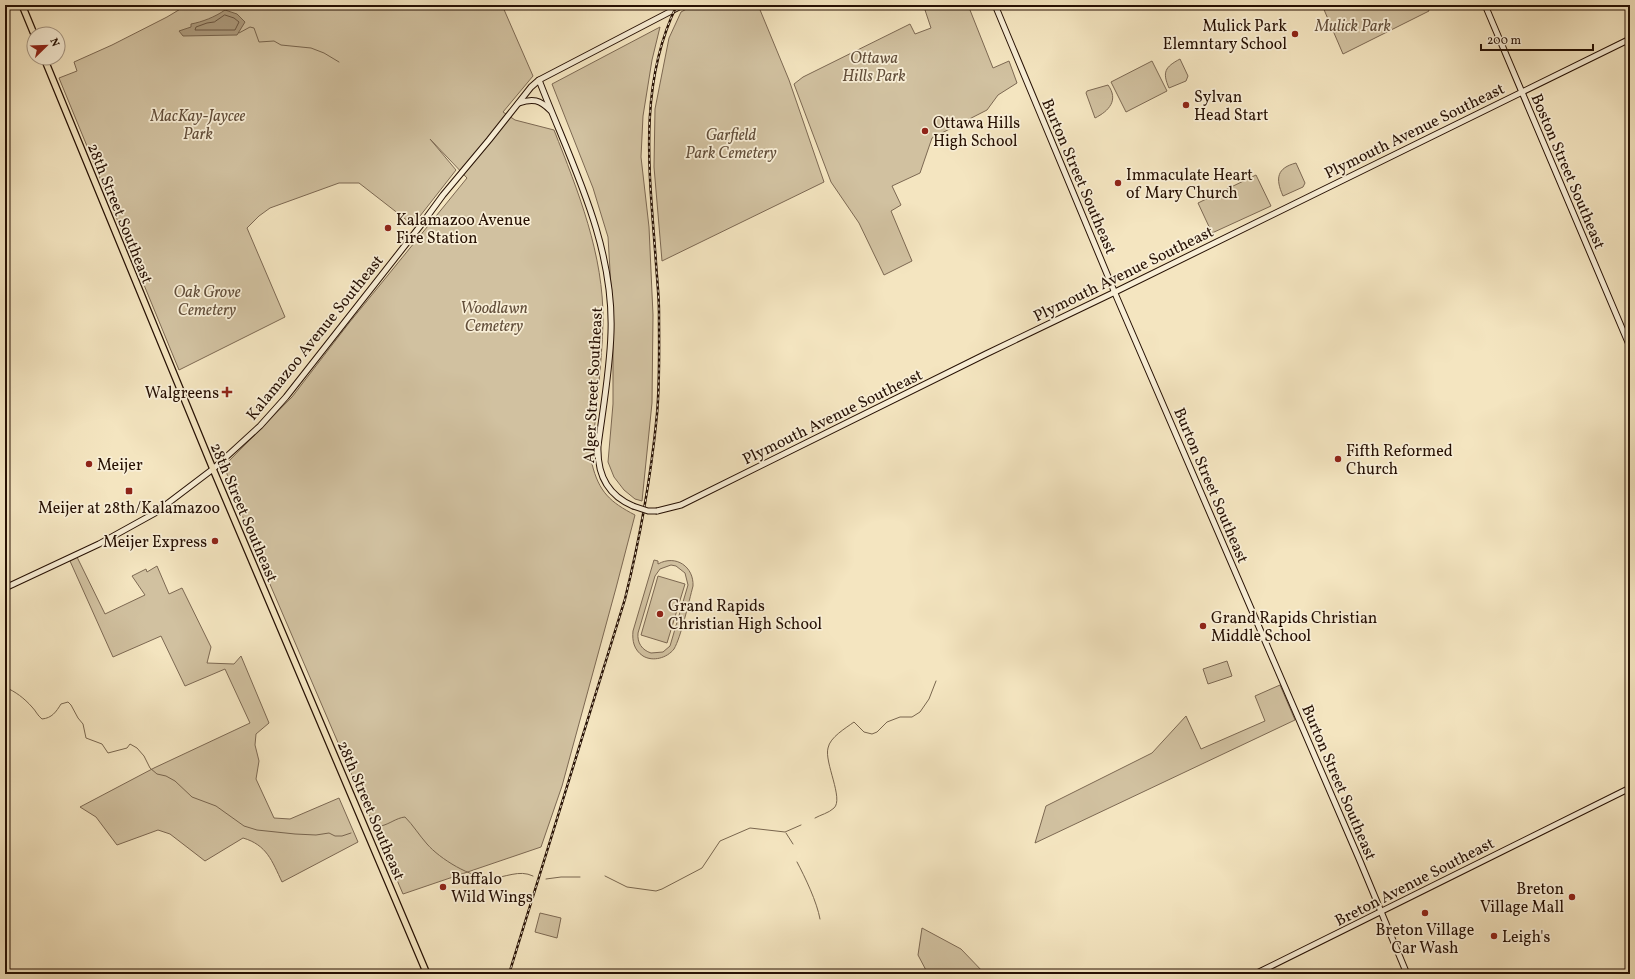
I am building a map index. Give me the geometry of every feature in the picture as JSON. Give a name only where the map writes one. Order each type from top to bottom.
[{"type":"main road","points":[[22,5],[31,26]]},
{"type":"main road","name":"Kalamazoo Avenue Southeast","points":[[5,588],[132,527],[159,510],[213,470],[260,426],[286,397],[422,225],[443,195],[539,80],[683,5]]},
{"type":"main road","name":"Burton Street Southeast","points":[[995,5],[1115,292],[1382,912],[1407,974]]},
{"type":"main road","name":"Boston Street Southeast","points":[[1485,5],[1630,347]]},
{"type":"main road","name":"Plymouth Avenue Southeast","points":[[625,502],[648,511],[657,511],[681,506],[986,354],[1630,39]]},
{"type":"main road","name":"28th Street Southeast","points":[[47,66],[213,470],[427,974]]},
{"type":"main road","name":"Alger Street Southeast","points":[[539,80],[586,196],[598,233],[603,257],[610,304],[611,331],[598,446],[598,463],[602,476],[607,485],[614,494],[625,502]]},
{"type":"main road","points":[[518,104],[530,99],[537,100],[552,112]]},
{"type":"main road","name":"Breton Avenue Southeast","points":[[1255,974],[1630,788]]},
{"type":"green space","points":[[187,5],[502,5],[533,76],[503,112],[515,120],[554,130],[572,176],[588,224],[594,248],[599,272],[603,322],[592,464],[598,482],[612,501],[635,515],[562,786],[541,847],[403,894],[254,547],[224,466],[292,397],[349,323],[467,178],[430,139],[456,170],[413,225],[359,183],[339,183],[270,208],[247,228],[285,317],[179,370],[59,78],[77,71],[74,62],[112,45]]},
{"type":"green space","name":"Garfield Park Cemetery","points":[[694,5],[758,5],[789,80],[824,182],[662,261],[654,167],[655,109],[669,38],[681,12]]},
{"type":"green space","name":"Ottawa Hills Park","points":[[937,5],[968,5],[993,68],[1009,61],[1017,83],[998,95],[987,110],[932,138],[920,173],[892,186],[901,205],[891,211],[912,261],[884,275],[859,223],[831,182],[794,84],[803,77],[910,24],[915,34],[931,28],[925,10]]},
{"type":"green space","name":"Mulick Park","points":[[1322,5],[1427,5],[1429,11],[1343,54]]},
{"type":"green space","points":[[660,27],[652,60],[643,116],[641,157],[649,227],[653,315],[652,403],[642,501],[635,499],[624,490],[614,477],[608,462],[613,404],[613,320],[608,237],[593,188],[552,84]]},
{"type":"green space","points":[[1180,59],[1188,76],[1186,81],[1169,88],[1165,74],[1166,70]]},
{"type":"green space","points":[[1152,61],[1167,91],[1126,112],[1111,82]]},
{"type":"green space","points":[[1108,85],[1113,96],[1111,104],[1104,112],[1095,118],[1086,93],[1087,91]]},
{"type":"green space","points":[[1296,163],[1305,183],[1303,187],[1283,196],[1280,190],[1279,175],[1285,168]]},
{"type":"green space","points":[[1256,175],[1271,206],[1212,233],[1198,203]]},
{"type":"green space","points":[[77,557],[105,614],[145,595],[132,576],[146,569],[147,572],[157,566],[169,594],[182,588],[211,647],[207,663],[234,664],[241,656],[269,723],[256,734],[255,745],[259,761],[256,779],[274,818],[290,819],[339,798],[358,842],[282,882],[272,861],[263,849],[251,841],[243,838],[205,861],[170,834],[158,830],[117,845],[96,817],[80,807],[154,768],[250,723],[225,669],[185,686],[161,636],[113,657],[70,561]]},
{"type":"green space","points":[[654,560],[658,561],[658,564],[665,561],[671,561],[683,564],[693,579],[693,586],[682,628],[674,649],[664,657],[655,659],[647,658],[640,654],[636,648],[633,642],[633,631]],"holes":[[[671,565],[676,566],[685,573],[688,585],[670,646],[663,652],[651,653],[641,646],[638,640],[638,633],[655,576],[660,569]]]},
{"type":"green space","points":[[658,576],[685,584],[667,643],[641,635]]},
{"type":"green space","points":[[1227,661],[1232,676],[1208,684],[1203,669]]},
{"type":"green space","points":[[1280,685],[1295,720],[1035,843],[1046,806],[1152,753],[1186,716],[1201,749],[1265,721],[1255,696]]},
{"type":"green space","points":[[540,913],[561,918],[557,938],[535,932]]},
{"type":"green space","points":[[922,928],[961,949],[985,974],[928,974],[918,955]]},
{"type":"water","points":[[225,10],[237,14],[245,22],[237,35],[183,36],[179,31],[191,27],[191,24],[208,19]]},
{"type":"waterway","points":[[239,33],[250,27],[254,28],[259,42],[274,41],[281,45],[311,48],[324,53],[339,62]]},
{"type":"waterway","points":[[815,818],[832,810],[836,803],[837,797],[828,754],[829,744],[832,740],[854,722],[864,732],[872,734],[877,732],[887,722],[900,717],[912,717],[920,712],[929,699],[936,681]]},
{"type":"waterway","points":[[5,687],[23,698],[42,719],[51,716],[61,704],[68,702],[83,724],[86,738],[102,744],[108,753],[127,748],[130,744],[137,748],[144,756],[150,768],[157,774],[166,776],[175,781],[192,797],[216,806],[244,826],[257,830],[295,834],[316,835],[329,833],[335,836],[342,836],[351,833]]},
{"type":"waterway","points":[[381,826],[405,817],[427,844],[440,856],[456,867],[474,875],[496,878],[522,873],[533,876]]},
{"type":"waterway","points":[[605,876],[627,887],[656,891],[702,868],[720,841],[750,828],[785,832],[801,825]]},
{"type":"waterway","points":[[786,833],[793,844]]},
{"type":"waterway","points":[[797,862],[814,897],[820,919]]},
{"type":"waterway","points":[[546,879],[580,877]]},
{"type":"railway","points":[[509,974],[625,599],[652,461],[658,401],[659,300],[649,165],[649,132],[651,100],[656,67],[664,36],[677,5]]},
{"type":"place","name":"Mulick Park Elemntary School","points":[[1295,34]]},
{"type":"place","name":"Sylvan Head Start","points":[[1186,105]]},
{"type":"place","name":"Ottawa Hills High School","points":[[925,131]]},
{"type":"place","name":"Immaculate Heart of Mary Church","points":[[1118,183]]},
{"type":"place","name":"Kalamazoo Avenue Fire Station","points":[[388,228]]},
{"type":"place","name":"Walgreens","points":[[227,392]]},
{"type":"place","name":"Fifth Reformed Church","points":[[1338,459]]},
{"type":"place","name":"Meijer","points":[[89,464]]},
{"type":"place","name":"Meijer at 28th/Kalamazoo","points":[[129,491]]},
{"type":"place","name":"Meijer Express","points":[[215,541]]},
{"type":"place","name":"Grand Rapids Christian High School","points":[[660,614]]},
{"type":"place","name":"Grand Rapids Christian Middle School","points":[[1203,626]]},
{"type":"place","name":"Buffalo Wild Wings","points":[[443,887]]},
{"type":"place","name":"Breton Village Mall","points":[[1572,897]]},
{"type":"place","name":"Breton Village Car Wash","points":[[1425,913]]},
{"type":"place","name":"Leigh's","points":[[1494,936]]},
{"type":"park label","name":"MacKay-Jaycee Park","points":[[198,124]]},
{"type":"park label","name":"Oak Grove Cemetery","points":[[207,300]]},
{"type":"park label","name":"Woodlawn Cemetery","points":[[494,316]]}]
